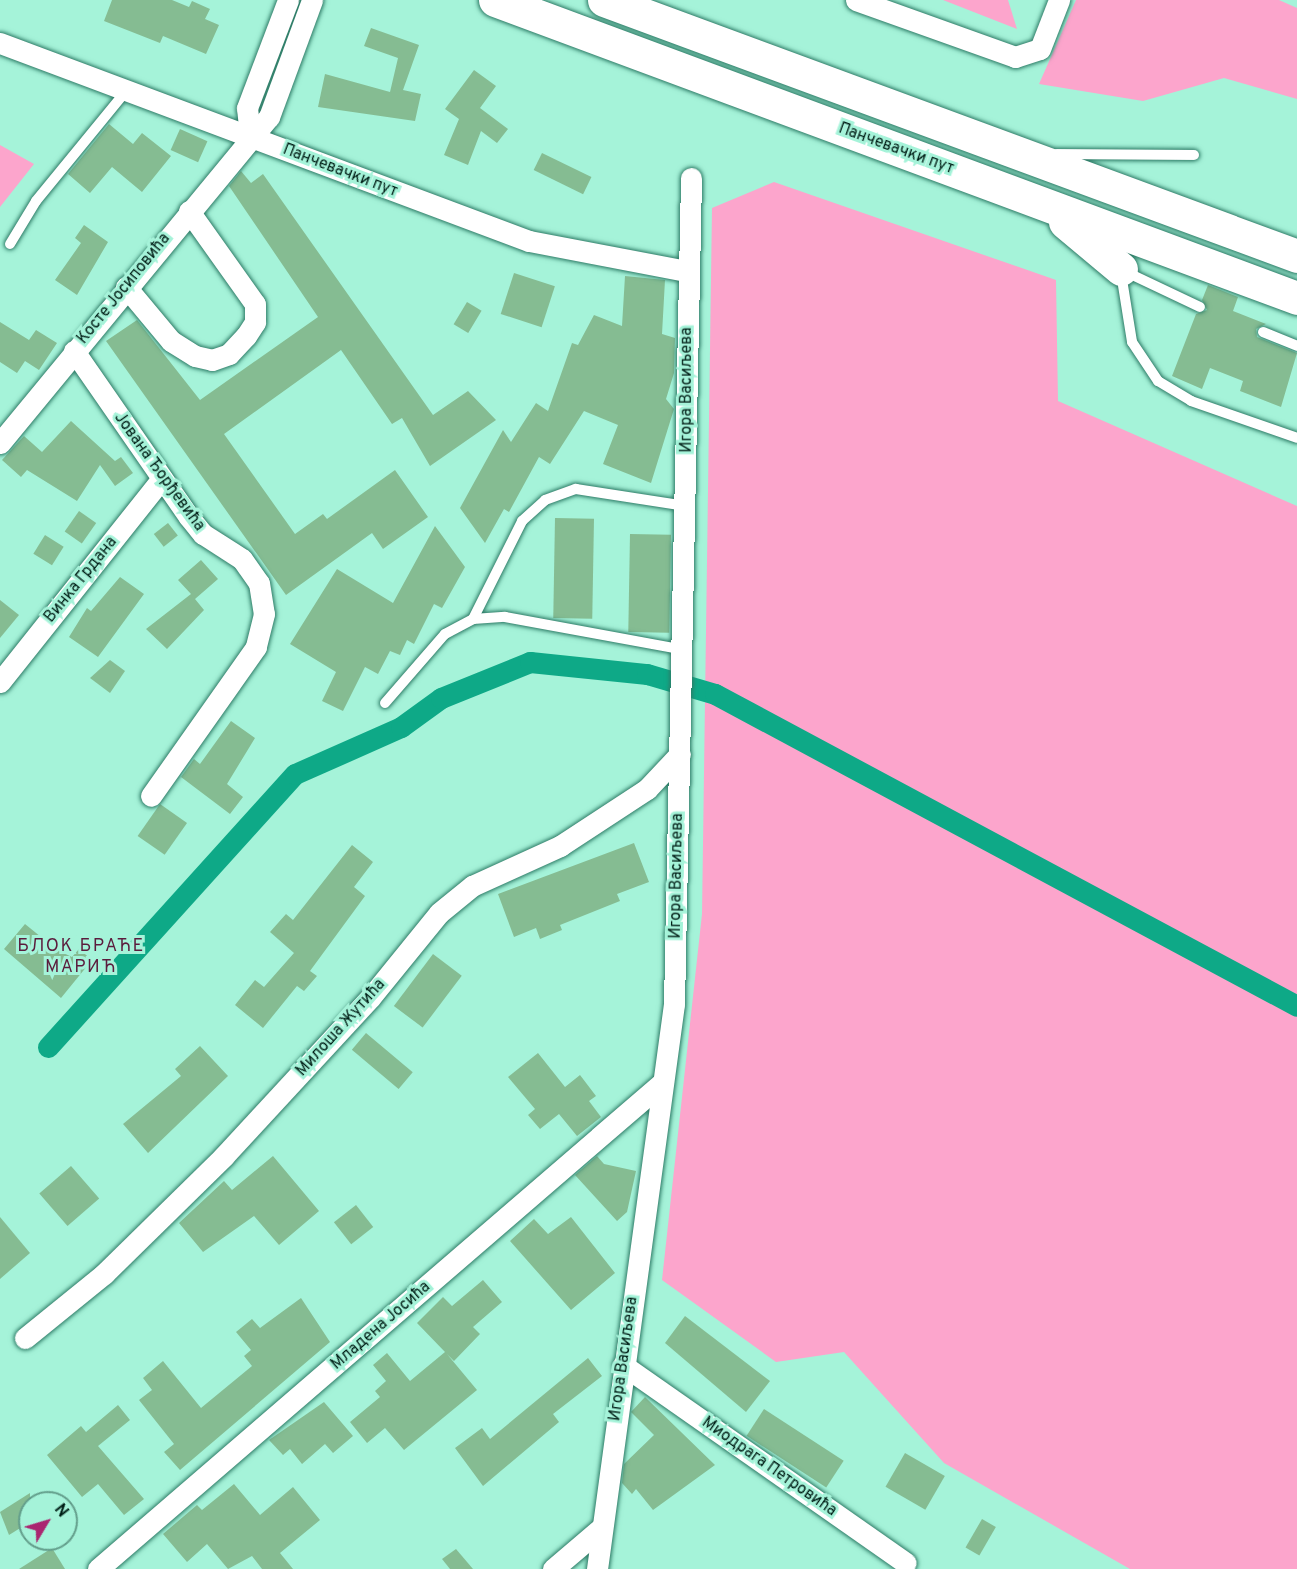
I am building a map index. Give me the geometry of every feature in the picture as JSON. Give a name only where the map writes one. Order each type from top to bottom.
[{"type":"main road","name":"Панчевачки пут","points":[[495,0],[1297,298]]},
{"type":"main road","points":[[604,0],[1297,256]]},
{"type":"main road","points":[[1008,190],[1070,225],[1120,269]]},
{"type":"street","points":[[250,136],[247,108],[288,0]]},
{"type":"street","name":"Косте Јосиповића","points":[[0,443],[250,136],[269,117],[312,0]]},
{"type":"street","points":[[856,0],[1015,57],[1040,49],[1059,0]]},
{"type":"street","name":"Панчевачки пут","points":[[0,42],[529,242],[687,271]]},
{"type":"street","name":"Игора Васиљева","points":[[597,1569],[600,1529],[675,1004],[684,656],[687,271],[691,178]]},
{"type":"street","points":[[126,287],[171,340],[195,356],[220,357],[246,336],[255,322],[255,304],[189,211]]},
{"type":"street","name":"Јована Ђорђевића","points":[[74,351],[203,534],[253,574],[264,614],[256,647],[151,796]]},
{"type":"street","name":"Винка Грдана","points":[[0,682],[162,478]]},
{"type":"street","name":"Милоша Жутића","points":[[26,1338],[104,1274],[224,1156],[370,998],[439,913],[472,886],[560,846],[647,789],[680,754]]},
{"type":"street","name":"Младена Јосића","points":[[98,1569],[663,1082]]},
{"type":"street","name":"Миодрага Петровића","points":[[623,1365],[910,1566]]},
{"type":"street","points":[[553,1569],[600,1529]]},
{"type":"lane","points":[[10,243],[36,201],[127,90]]},
{"type":"lane","points":[[1024,154],[1194,155]]},
{"type":"lane","points":[[1120,269],[1200,307]]},
{"type":"lane","points":[[1120,269],[1132,342],[1158,381],[1191,401],[1297,438]]},
{"type":"lane","points":[[1263,332],[1297,346]]},
{"type":"lane","points":[[473,618],[522,521],[560,492],[686,506]]},
{"type":"lane","points":[[385,703],[445,634],[473,618],[505,617],[684,656]]},
{"type":"shaded area","points":[[943,0],[1008,0],[1017,29]]},
{"type":"shaded area","points":[[1076,0],[1279,0],[1297,8],[1297,99],[1224,78],[1143,101],[1039,84]]},
{"type":"shaded area","points":[[0,145],[34,164],[0,207]]},
{"type":"shaded area","points":[[774,182],[1056,280],[1058,401],[1297,506],[1297,1569],[1130,1569],[944,1463],[844,1352],[776,1362],[662,1280],[702,914],[712,208]]},
{"type":"building","points":[[112,0],[172,0],[189,7],[192,1],[210,9],[205,19],[219,25],[206,54],[163,36],[160,43],[104,21]]},
{"type":"building","points":[[371,28],[419,45],[403,90],[421,94],[415,121],[318,107],[325,74],[390,92],[398,58],[364,46]]},
{"type":"building","points":[[474,70],[496,86],[480,108],[508,129],[497,143],[481,131],[468,165],[444,155],[459,119],[445,109]]},
{"type":"building","points":[[109,124],[133,144],[142,133],[171,156],[142,192],[112,167],[90,193],[68,174]]},
{"type":"building","points":[[180,129],[207,141],[198,162],[171,150]]},
{"type":"building","points":[[542,153],[591,177],[583,194],[534,170]]},
{"type":"building","points":[[241,171],[251,183],[263,174],[433,415],[468,391],[496,420],[430,466],[402,418],[392,424],[341,350],[224,434],[295,534],[323,514],[327,519],[395,470],[428,517],[383,549],[372,533],[286,595],[106,341],[137,320],[200,400],[318,317],[229,186]]},
{"type":"building","points":[[84,225],[108,242],[77,295],[55,280],[81,243],[75,238]]},
{"type":"building","points":[[514,273],[555,286],[542,327],[501,314]]},
{"type":"building","points":[[625,276],[665,280],[662,334],[675,338],[674,373],[666,399],[674,409],[651,483],[603,464],[618,425],[584,411],[550,464],[539,457],[509,512],[504,509],[485,543],[460,508],[503,430],[511,442],[536,403],[548,411],[572,343],[578,345],[594,315],[622,326]]},
{"type":"building","points":[[1208,285],[1238,297],[1233,311],[1266,324],[1256,329],[1257,337],[1297,353],[1281,407],[1240,391],[1243,381],[1210,368],[1202,389],[1172,376],[1196,314],[1207,310],[1202,300]]},
{"type":"building","points":[[467,302],[482,311],[468,333],[454,324]]},
{"type":"building","points":[[0,322],[29,340],[36,330],[57,343],[39,370],[25,361],[17,373],[0,362]]},
{"type":"building","points":[[71,421],[115,461],[121,457],[133,473],[115,486],[100,465],[77,501],[27,470],[21,477],[2,460],[24,436],[42,452]]},
{"type":"building","points":[[79,511],[96,523],[82,544],[65,531]]},
{"type":"building","points":[[555,518],[594,519],[592,619],[553,618]]},
{"type":"building","points":[[168,523],[178,536],[164,547],[154,534]]},
{"type":"building","points":[[435,526],[465,567],[442,608],[434,604],[414,644],[407,640],[400,655],[390,651],[378,674],[365,667],[343,711],[322,701],[336,672],[290,644],[337,569],[393,603]]},
{"type":"building","points":[[630,534],[671,535],[669,633],[628,632]]},
{"type":"building","points":[[45,535],[64,547],[52,565],[33,554]]},
{"type":"building","points":[[201,560],[218,579],[195,599],[204,610],[167,649],[146,629],[191,594],[178,580]]},
{"type":"building","points":[[120,577],[144,594],[98,657],[69,637],[87,608],[91,611]]},
{"type":"building","points":[[0,600],[19,615],[0,638]]},
{"type":"building","points":[[110,660],[125,671],[110,693],[90,678]]},
{"type":"building","points":[[231,721],[255,738],[227,784],[243,797],[230,814],[181,777],[194,759],[200,764]]},
{"type":"building","points":[[160,804],[187,823],[165,855],[138,836]]},
{"type":"building","points":[[634,843],[649,882],[617,894],[620,901],[560,925],[562,930],[540,939],[536,928],[514,937],[498,894]]},
{"type":"building","points":[[352,845],[373,862],[354,887],[365,896],[310,971],[317,976],[304,991],[297,986],[263,1028],[235,1005],[255,980],[264,987],[294,953],[270,932],[286,914],[293,920]]},
{"type":"building","points":[[25,924],[57,950],[72,957],[79,949],[92,960],[61,998],[4,949]]},
{"type":"building","points":[[433,954],[462,976],[423,1028],[394,1006]]},
{"type":"building","points":[[366,1033],[413,1072],[399,1089],[352,1050]]},
{"type":"building","points":[[200,1046],[228,1076],[148,1153],[123,1124],[181,1076],[175,1069]]},
{"type":"building","points":[[538,1053],[565,1087],[580,1075],[596,1096],[589,1101],[601,1117],[577,1136],[559,1114],[540,1129],[528,1115],[535,1109],[508,1077]]},
{"type":"building","points":[[273,1156],[319,1211],[279,1245],[254,1216],[203,1252],[179,1223],[224,1181],[232,1190]]},
{"type":"building","points":[[597,1156],[604,1164],[636,1171],[627,1212],[617,1221],[575,1175]]},
{"type":"building","points":[[71,1166],[99,1198],[68,1226],[39,1194]]},
{"type":"building","points":[[356,1205],[373,1227],[351,1244],[334,1222]]},
{"type":"building","points":[[0,1217],[30,1253],[0,1279]]},
{"type":"building","points":[[571,1217],[615,1273],[571,1310],[510,1241],[534,1219],[548,1234]]},
{"type":"building","points":[[483,1280],[502,1302],[473,1327],[480,1334],[454,1361],[447,1354],[477,1390],[404,1450],[385,1428],[367,1443],[350,1422],[380,1397],[375,1391],[386,1381],[373,1365],[387,1353],[410,1381],[445,1352],[417,1323],[443,1297],[452,1306]]},
{"type":"building","points":[[301,1298],[330,1342],[180,1470],[164,1452],[174,1444],[139,1400],[152,1390],[143,1378],[163,1361],[201,1408],[252,1366],[244,1356],[251,1350],[236,1332],[252,1319],[260,1328]]},
{"type":"building","points":[[685,1316],[770,1381],[746,1412],[665,1343]]},
{"type":"building","points":[[588,1358],[602,1376],[553,1414],[559,1422],[483,1486],[455,1448],[482,1428],[490,1439]]},
{"type":"building","points":[[645,1397],[715,1465],[653,1510],[636,1489],[632,1494],[622,1483],[624,1464],[654,1435],[631,1412]]},
{"type":"building","points":[[324,1402],[353,1436],[333,1453],[325,1444],[302,1464],[290,1449],[283,1455],[269,1440]]},
{"type":"building","points":[[118,1405],[130,1420],[98,1446],[144,1499],[124,1515],[98,1484],[82,1497],[47,1455],[81,1426],[86,1432]]},
{"type":"building","points":[[764,1409],[844,1461],[826,1488],[747,1436]]},
{"type":"building","points":[[905,1453],[945,1476],[925,1510],[886,1487]]},
{"type":"building","points":[[234,1484],[260,1515],[293,1487],[320,1520],[280,1553],[293,1569],[262,1569],[252,1556],[228,1569],[207,1544],[187,1562],[163,1534],[197,1505],[202,1510]]},
{"type":"building","points":[[18,1501],[18,1529],[9,1535],[0,1512]]},
{"type":"building","points":[[982,1519],[996,1527],[979,1556],[966,1548]]},
{"type":"building","points":[[456,1549],[473,1569],[450,1569],[442,1559]]},
{"type":"building","points":[[47,1551],[54,1551],[65,1569],[19,1569]]},
{"type":"waterway","points":[[48,1047],[295,774],[401,727],[441,698],[530,662],[647,674],[715,694],[1297,1006]]},
{"type":"district","name":"БЛОК БРАЋЕ МАРИЋ","points":[[81,958]]}]
